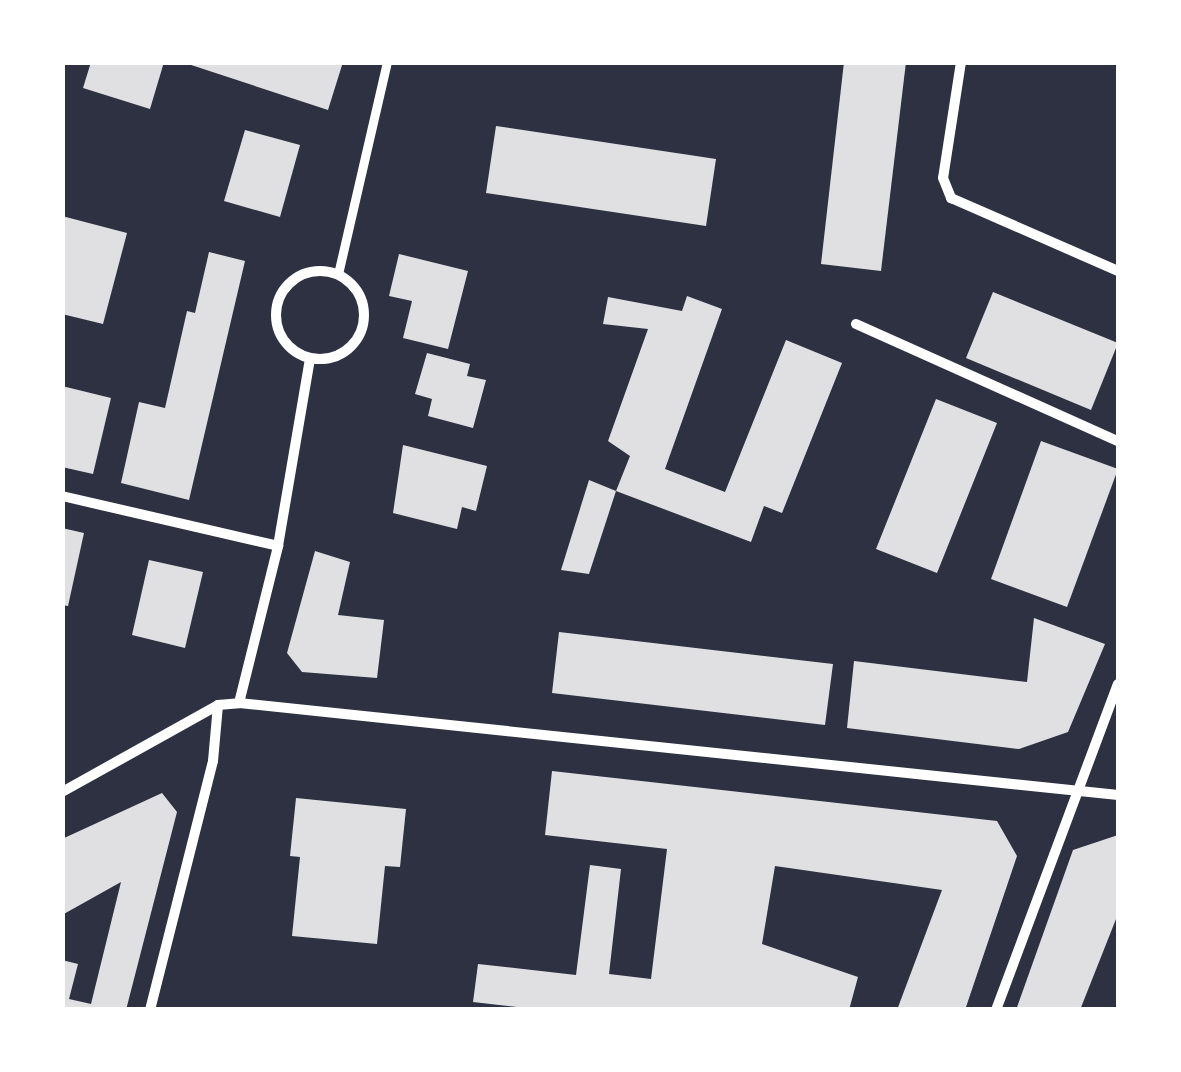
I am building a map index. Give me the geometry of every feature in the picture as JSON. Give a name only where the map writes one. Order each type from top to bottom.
[{"type":"street","points":[[338,274],[387,62]]},
{"type":"street","points":[[962,62],[944,178],[951,198],[1118,271]]},
{"type":"street","points":[[323,271],[338,274],[364,307],[360,336],[339,356],[310,359],[278,331],[278,302],[295,279],[323,271]]},
{"type":"street","points":[[856,324],[1118,441]]},
{"type":"street","points":[[239,703],[278,546],[310,359]]},
{"type":"street","points":[[62,496],[278,546]]},
{"type":"street","points":[[996,1010],[1075,786],[1118,684]]},
{"type":"street","points":[[62,792],[218,706],[239,703],[1075,786],[1118,796]]},
{"type":"street","points":[[150,1010],[214,761],[218,706]]},
{"type":"building","points":[[91,62],[164,62],[150,109],[83,88]]},
{"type":"building","points":[[182,62],[343,62],[328,110]]},
{"type":"building","points":[[844,62],[906,62],[881,271],[821,264]]},
{"type":"building","points":[[496,126],[716,159],[706,226],[486,193]]},
{"type":"building","points":[[245,130],[300,145],[280,217],[224,201]]},
{"type":"building","points":[[62,216],[127,233],[103,324],[62,314]]},
{"type":"building","points":[[209,252],[245,261],[189,500],[121,483],[139,402],[165,408],[187,311],[195,313]]},
{"type":"building","points":[[399,254],[468,271],[448,349],[403,338],[412,301],[389,296]]},
{"type":"building","points":[[993,292],[1118,343],[1091,410],[966,358]]},
{"type":"building","points":[[687,296],[722,309],[665,469],[725,492],[786,340],[842,363],[782,513],[764,506],[751,542],[616,491],[630,456],[608,441],[648,329],[603,324],[608,297],[682,311]]},
{"type":"building","points":[[427,353],[470,364],[467,376],[486,380],[473,428],[428,416],[432,399],[415,394]]},
{"type":"building","points":[[62,386],[111,398],[93,474],[62,467]]},
{"type":"building","points":[[936,399],[997,423],[937,573],[876,549]]},
{"type":"building","points":[[1041,441],[1118,469],[1067,607],[991,579]]},
{"type":"building","points":[[403,445],[487,466],[476,511],[462,507],[457,529],[393,513]]},
{"type":"building","points":[[589,480],[616,491],[589,574],[561,570]]},
{"type":"building","points":[[62,528],[84,533],[68,606],[62,605]]},
{"type":"building","points":[[315,551],[350,562],[338,615],[384,620],[377,678],[302,672],[287,653]]},
{"type":"building","points":[[149,560],[203,572],[185,648],[132,635]]},
{"type":"building","points":[[1034,618],[1105,644],[1068,732],[1019,749],[847,728],[854,661],[1027,682]]},
{"type":"building","points":[[559,632],[833,664],[825,725],[552,693]]},
{"type":"building","points":[[552,771],[997,821],[1017,856],[965,1010],[897,1010],[942,890],[775,866],[762,944],[858,977],[849,1010],[544,1010],[473,1002],[478,964],[576,975],[590,865],[621,869],[609,974],[651,979],[667,849],[545,835]]},
{"type":"building","points":[[162,793],[177,812],[126,1010],[62,1010],[62,960],[78,964],[69,999],[91,1004],[121,882],[62,915],[62,839]]},
{"type":"building","points":[[296,798],[406,809],[400,867],[385,866],[377,944],[292,936],[300,857],[290,856]]},
{"type":"building","points":[[1118,835],[1118,914],[1080,1010],[1016,1010],[1073,850]]}]
